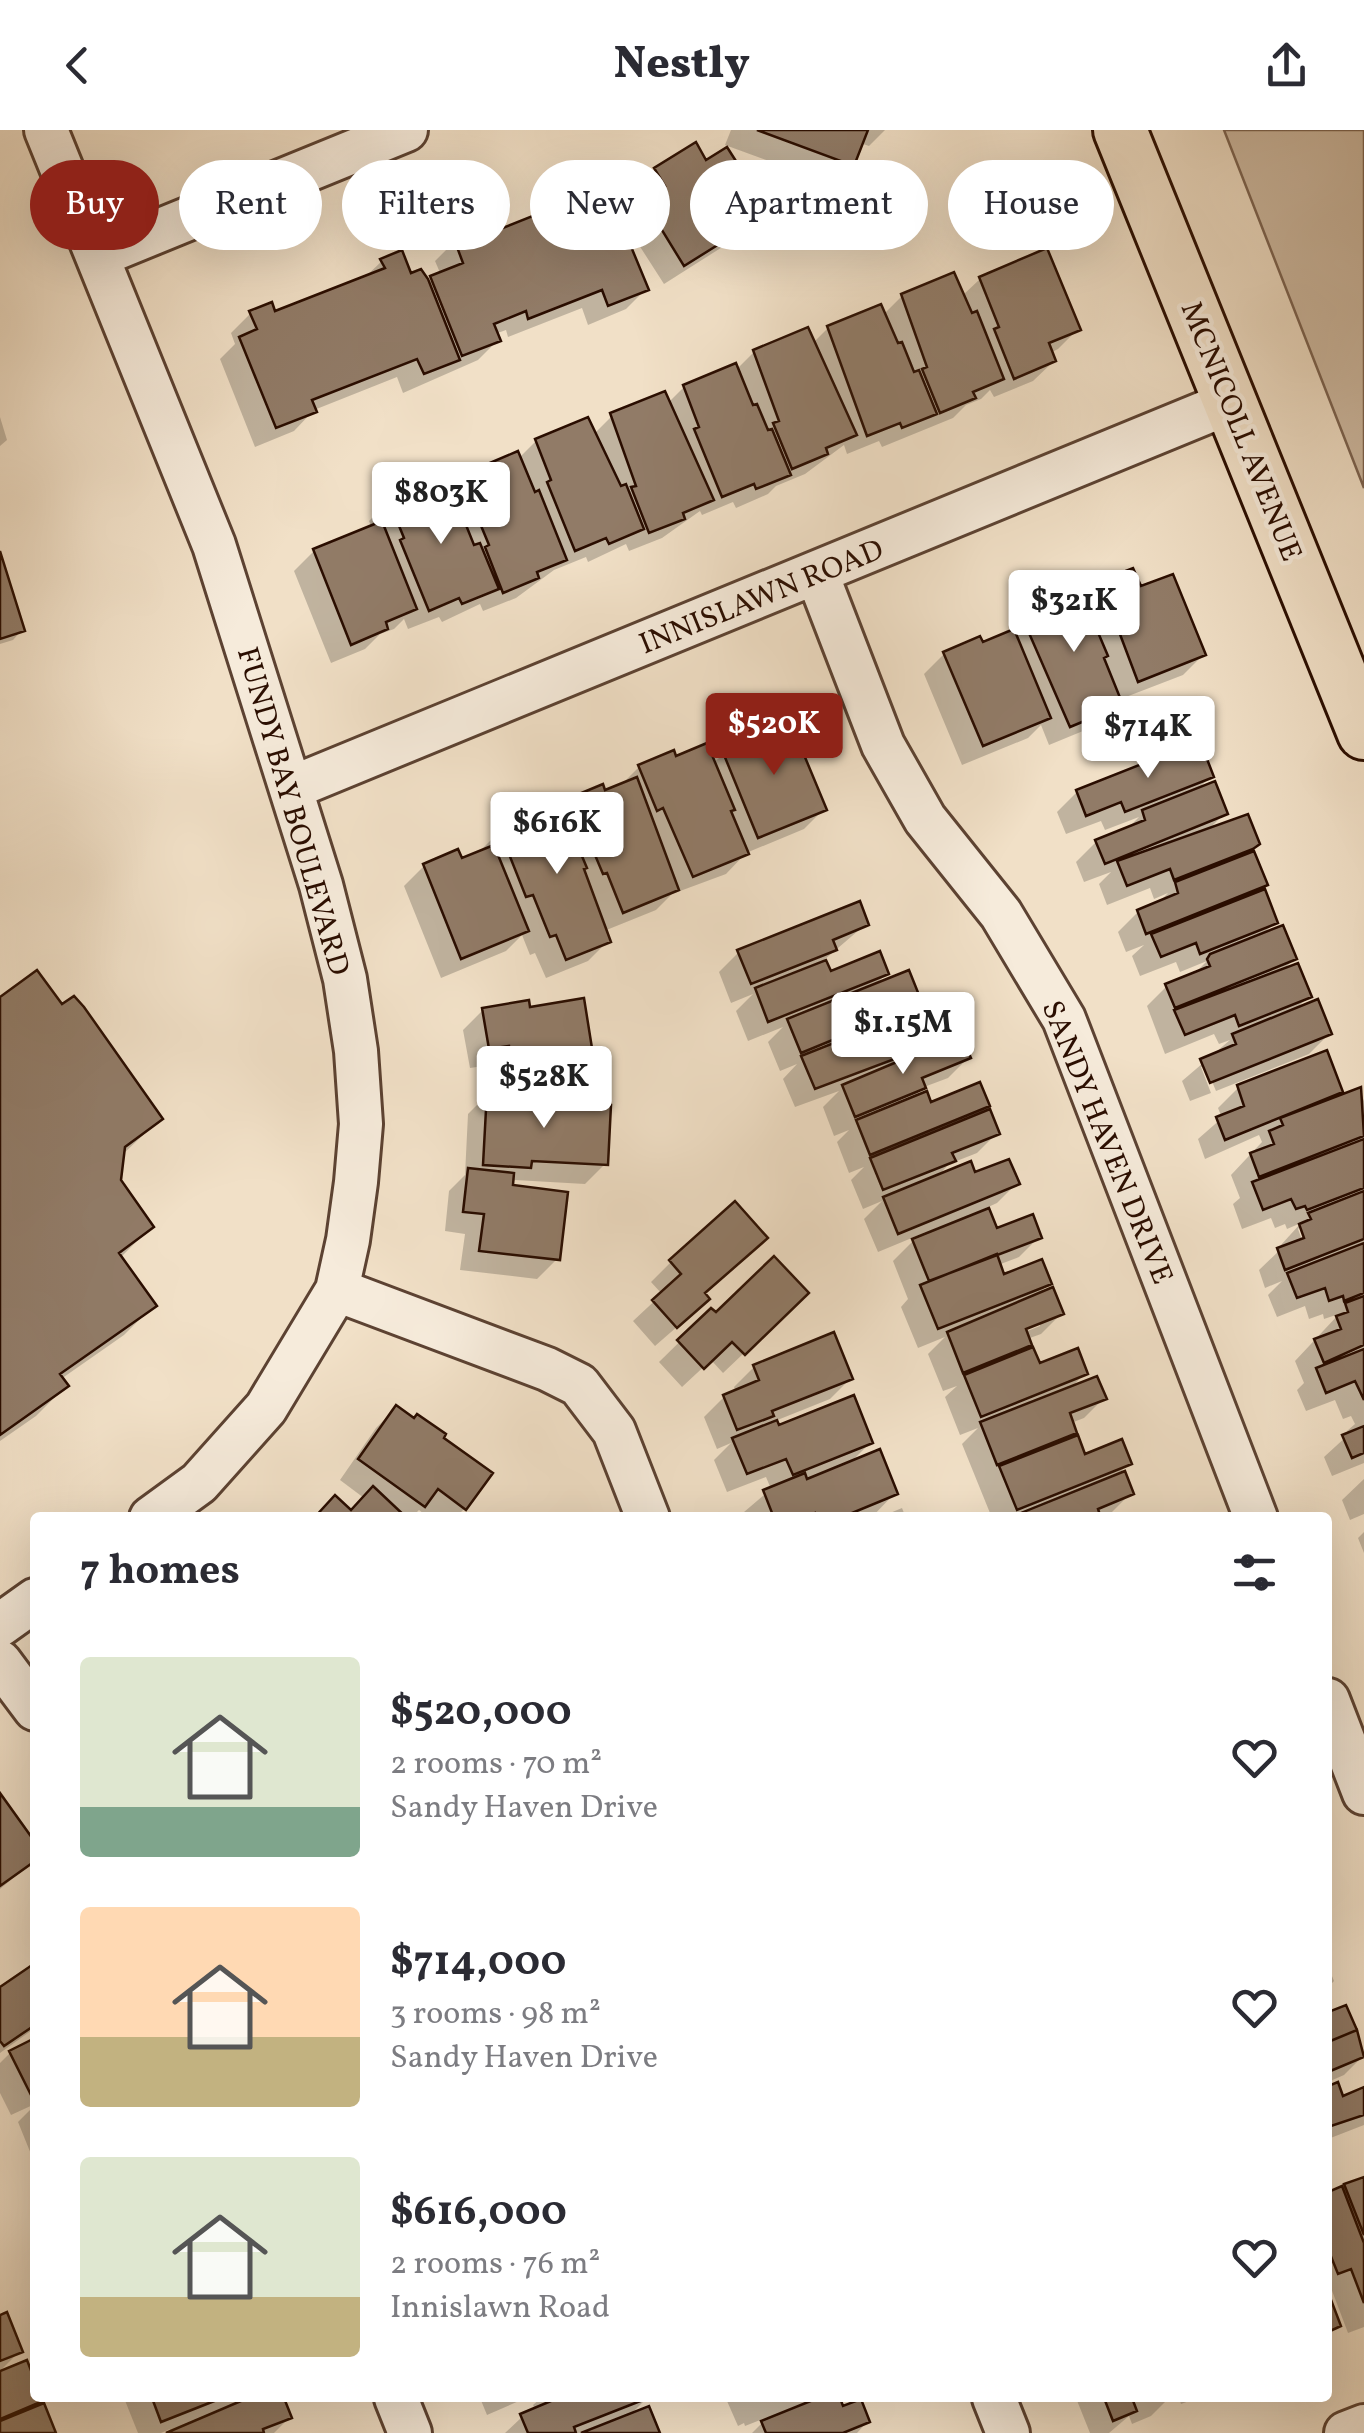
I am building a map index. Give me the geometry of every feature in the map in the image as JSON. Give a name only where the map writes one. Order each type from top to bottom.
[{"type":"main road","name":"MCNICOLL AVENUE","points":[[1120,130],[1364,732]]},
{"type":"street","name":"FUNDY BAY BOULEVARD","points":[[46,130],[214,545],[321,885],[345,979],[356,1051],[361,1124],[348,1240],[336,1290],[266,1408],[199,1482],[159,1512]]},
{"type":"street","points":[[98,256],[406,130]]},
{"type":"street","name":"INNISLAWN ROAD","points":[[291,788],[1231,402]]},
{"type":"street","name":"SANDY HAVEN DRIVE","points":[[817,574],[883,746],[925,819],[1001,914],[1064,1019],[1254,1512]]},
{"type":"street","points":[[336,1290],[547,1368],[579,1384],[614,1431],[646,1512]]},
{"type":"street","points":[[0,1625],[30,1604]]},
{"type":"street","points":[[0,1662],[30,1702]]},
{"type":"street","points":[[1332,1710],[1364,1793]]},
{"type":"street","points":[[398,2402],[410,2433]]},
{"type":"street","points":[[996,2402],[1008,2433]]},
{"type":"street","points":[[1346,2433],[1364,2426]]},
{"type":"shaded area","points":[[1224,130],[1364,130],[1364,488]]},
{"type":"building","points":[[757,130],[868,130],[856,160],[838,160]]},
{"type":"building","points":[[696,142],[706,160],[690,160],[690,250],[710,250],[684,266],[670,243],[670,160],[667,160]]},
{"type":"building","points":[[727,147],[735,160],[706,160]]},
{"type":"building","points":[[530,217],[530,250],[632,250],[649,290],[608,306],[602,290],[528,319],[526,311],[494,324],[501,341],[462,356],[430,276],[463,263],[458,250],[510,250],[510,225]]},
{"type":"building","points":[[402,250],[411,273],[421,269],[460,360],[424,374],[417,359],[312,400],[317,412],[276,428],[239,337],[257,329],[249,311],[272,302],[275,311],[385,268],[380,259]]},
{"type":"building","points":[[1048,250],[1081,330],[1049,343],[1056,361],[1014,379],[979,277]]},
{"type":"building","points":[[954,272],[972,313],[977,311],[1004,379],[973,392],[976,398],[940,413],[922,369],[927,367],[901,294]]},
{"type":"building","points":[[881,304],[914,372],[919,370],[937,414],[867,436],[827,326]]},
{"type":"building","points":[[808,327],[857,435],[826,448],[828,454],[792,469],[773,423],[779,421],[753,350]]},
{"type":"building","points":[[736,363],[753,405],[757,404],[768,430],[772,429],[791,475],[722,497],[694,429],[699,427],[683,385]]},
{"type":"building","points":[[665,391],[714,500],[683,513],[685,519],[649,533],[610,413]]},
{"type":"building","points":[[588,417],[621,486],[626,484],[644,529],[609,544],[606,538],[575,551],[547,482],[551,480],[535,439]]},
{"type":"building","points":[[518,451],[535,492],[539,490],[567,560],[537,572],[539,578],[503,593],[485,547],[489,545],[477,516],[481,515],[464,474]]},
{"type":"building","points":[[442,477],[474,545],[480,543],[499,589],[462,604],[459,598],[429,611],[388,499]]},
{"type":"building","points":[[382,521],[417,609],[386,622],[388,629],[351,645],[313,549]]},
{"type":"building","points":[[0,551],[25,631],[0,639]]},
{"type":"building","points":[[1133,568],[1141,586],[1173,574],[1206,655],[1138,682],[1118,629],[1111,632],[1092,584]]},
{"type":"building","points":[[1084,582],[1103,628],[1097,630],[1108,656],[1104,658],[1123,705],[1070,727],[1022,617],[1052,605],[1048,597]]},
{"type":"building","points":[[1014,629],[1051,718],[983,746],[943,652],[980,636],[983,642]]},
{"type":"building","points":[[787,714],[827,810],[758,838],[722,750],[753,737],[751,729]]},
{"type":"building","points":[[1200,741],[1214,777],[1125,812],[1121,802],[1086,816],[1076,790]]},
{"type":"building","points":[[707,743],[749,854],[693,877],[663,808],[657,811],[638,765],[674,750],[676,756]]},
{"type":"building","points":[[637,777],[679,890],[623,913],[607,873],[603,874],[590,843],[585,845],[567,799],[603,784],[605,790]]},
{"type":"building","points":[[1215,781],[1228,814],[1105,864],[1095,840],[1145,820],[1142,810]]},
{"type":"building","points":[[563,797],[581,841],[576,842],[611,942],[566,960],[556,935],[550,937],[533,895],[526,897],[499,829],[530,816],[528,811]]},
{"type":"building","points":[[1248,814],[1260,844],[1253,849],[1174,880],[1170,869],[1127,886],[1117,861]]},
{"type":"building","points":[[494,845],[529,931],[461,959],[423,864],[458,849],[462,858]]},
{"type":"building","points":[[1254,851],[1268,885],[1146,934],[1137,910],[1178,893],[1175,882]]},
{"type":"building","points":[[1265,889],[1278,923],[1200,954],[1196,943],[1161,957],[1151,934]]},
{"type":"building","points":[[860,901],[869,925],[833,940],[837,950],[751,984],[737,950]]},
{"type":"building","points":[[1283,925],[1297,959],[1175,1008],[1165,984],[1210,966],[1210,954]]},
{"type":"building","points":[[880,951],[889,974],[768,1022],[755,988],[826,960],[831,971]]},
{"type":"building","points":[[1298,963],[1312,997],[1239,1026],[1235,1015],[1185,1035],[1174,1010]]},
{"type":"building","points":[[37,970],[62,1004],[74,996],[84,1007],[163,1119],[125,1147],[121,1180],[154,1227],[119,1253],[157,1306],[60,1374],[69,1386],[0,1435],[0,997]]},
{"type":"building","points":[[909,970],[919,995],[870,1014],[874,1023],[801,1053],[787,1019]]},
{"type":"building","points":[[584,998],[595,1067],[515,1080],[509,1046],[489,1049],[482,1008],[529,1000],[530,1007]]},
{"type":"building","points":[[1318,999],[1332,1034],[1210,1083],[1200,1059],[1236,1044],[1232,1034]]},
{"type":"building","points":[[926,1018],[937,1043],[815,1089],[801,1056],[874,1027],[879,1037]]},
{"type":"building","points":[[961,1035],[971,1058],[922,1078],[926,1088],[855,1117],[842,1085]]},
{"type":"building","points":[[1327,1050],[1343,1092],[1225,1140],[1216,1117],[1244,1106],[1237,1085]]},
{"type":"building","points":[[980,1082],[990,1106],[870,1155],[856,1120],[927,1091],[931,1102]]},
{"type":"building","points":[[1361,1087],[1364,1136],[1259,1177],[1250,1153],[1274,1144],[1269,1131],[1283,1125],[1280,1118]]},
{"type":"building","points":[[487,1091],[567,1096],[567,1102],[611,1105],[608,1165],[532,1161],[531,1168],[483,1165]]},
{"type":"building","points":[[990,1109],[1000,1134],[952,1153],[956,1161],[883,1190],[870,1158]]},
{"type":"building","points":[[1364,1139],[1364,1188],[1307,1210],[1305,1206],[1296,1209],[1291,1199],[1263,1210],[1252,1182]]},
{"type":"building","points":[[1009,1159],[1020,1184],[898,1234],[883,1197],[971,1161],[975,1172]]},
{"type":"building","points":[[468,1168],[514,1173],[513,1185],[568,1192],[560,1260],[479,1251],[484,1214],[463,1212]]},
{"type":"building","points":[[1364,1191],[1364,1239],[1285,1270],[1277,1248],[1304,1238],[1299,1224],[1311,1219],[1308,1213]]},
{"type":"building","points":[[735,1201],[768,1238],[705,1293],[710,1299],[677,1328],[652,1300],[681,1274],[669,1260]]},
{"type":"building","points":[[989,1208],[997,1228],[1033,1214],[1042,1238],[929,1281],[912,1239]]},
{"type":"building","points":[[1364,1243],[1364,1293],[1344,1301],[1343,1296],[1329,1301],[1325,1288],[1297,1298],[1287,1273]]},
{"type":"building","points":[[997,1254],[1004,1274],[1042,1259],[1052,1284],[938,1329],[920,1285]]},
{"type":"building","points":[[774,1256],[809,1293],[745,1355],[732,1342],[704,1369],[677,1340],[711,1308],[716,1312]]},
{"type":"building","points":[[1053,1287],[1064,1314],[1026,1329],[1032,1345],[963,1373],[947,1332]]},
{"type":"building","points":[[1364,1296],[1364,1345],[1324,1363],[1314,1339],[1341,1329],[1336,1316],[1348,1312],[1345,1303]]},
{"type":"building","points":[[834,1332],[853,1379],[772,1411],[774,1416],[737,1430],[723,1395],[759,1380],[753,1365]]},
{"type":"building","points":[[1033,1347],[1040,1363],[1078,1348],[1088,1374],[981,1417],[964,1375]]},
{"type":"building","points":[[1364,1349],[1364,1400],[1355,1381],[1326,1393],[1316,1368]]},
{"type":"building","points":[[1097,1376],[1107,1399],[1070,1413],[1077,1433],[997,1465],[980,1422]]},
{"type":"building","points":[[854,1395],[873,1443],[793,1475],[786,1459],[747,1474],[732,1438],[777,1420],[779,1425]]},
{"type":"building","points":[[396,1405],[446,1434],[444,1438],[493,1473],[466,1510],[438,1489],[425,1507],[358,1459]]},
{"type":"building","points":[[1364,1426],[1364,1453],[1352,1458],[1342,1435]]},
{"type":"building","points":[[1078,1435],[1085,1454],[1122,1439],[1132,1464],[1017,1510],[999,1466]]},
{"type":"building","points":[[880,1449],[898,1494],[854,1512],[772,1512],[763,1490],[805,1473],[807,1479]]},
{"type":"building","points":[[1125,1471],[1134,1494],[1098,1509],[1099,1512],[1023,1512]]},
{"type":"building","points":[[373,1486],[401,1512],[319,1512],[335,1495],[351,1510]]},
{"type":"building","points":[[0,1793],[30,1835],[30,1865],[0,1886]]},
{"type":"building","points":[[30,1966],[30,2028],[4,2046],[0,2041],[0,1987]]},
{"type":"building","points":[[1346,2005],[1357,2030],[1332,2040],[1332,2010]]},
{"type":"building","points":[[1357,2030],[1364,2057],[1332,2070],[1332,2040]]},
{"type":"building","points":[[30,2040],[30,2093],[9,2051]]},
{"type":"building","points":[[1338,2082],[1343,2096],[1364,2087],[1364,2115],[1332,2126],[1332,2084]]},
{"type":"building","points":[[1364,2177],[1364,2235],[1344,2184]]},
{"type":"building","points":[[1342,2186],[1364,2243],[1364,2303],[1351,2269],[1338,2274],[1332,2259],[1332,2190]]},
{"type":"building","points":[[1332,2302],[1341,2326],[1332,2330]]},
{"type":"building","points":[[7,2312],[23,2352],[0,2361],[0,2315]]},
{"type":"building","points":[[27,2360],[30,2402],[41,2402],[0,2419],[0,2371]]},
{"type":"building","points":[[154,2402],[212,2402],[161,2422]]},
{"type":"building","points":[[239,2402],[286,2402],[292,2418],[263,2429],[264,2433],[166,2433]]},
{"type":"building","points":[[548,2402],[638,2402],[574,2427],[576,2433],[528,2433],[520,2414]]},
{"type":"building","points":[[808,2402],[842,2402],[843,2406],[862,2402],[870,2422],[843,2433],[766,2433],[761,2421]]},
{"type":"building","points":[[1106,2402],[1134,2402],[1137,2411],[1113,2421]]},
{"type":"building","points":[[44,2403],[56,2433],[0,2433],[0,2421]]},
{"type":"building","points":[[649,2406],[660,2433],[581,2433]]}]
